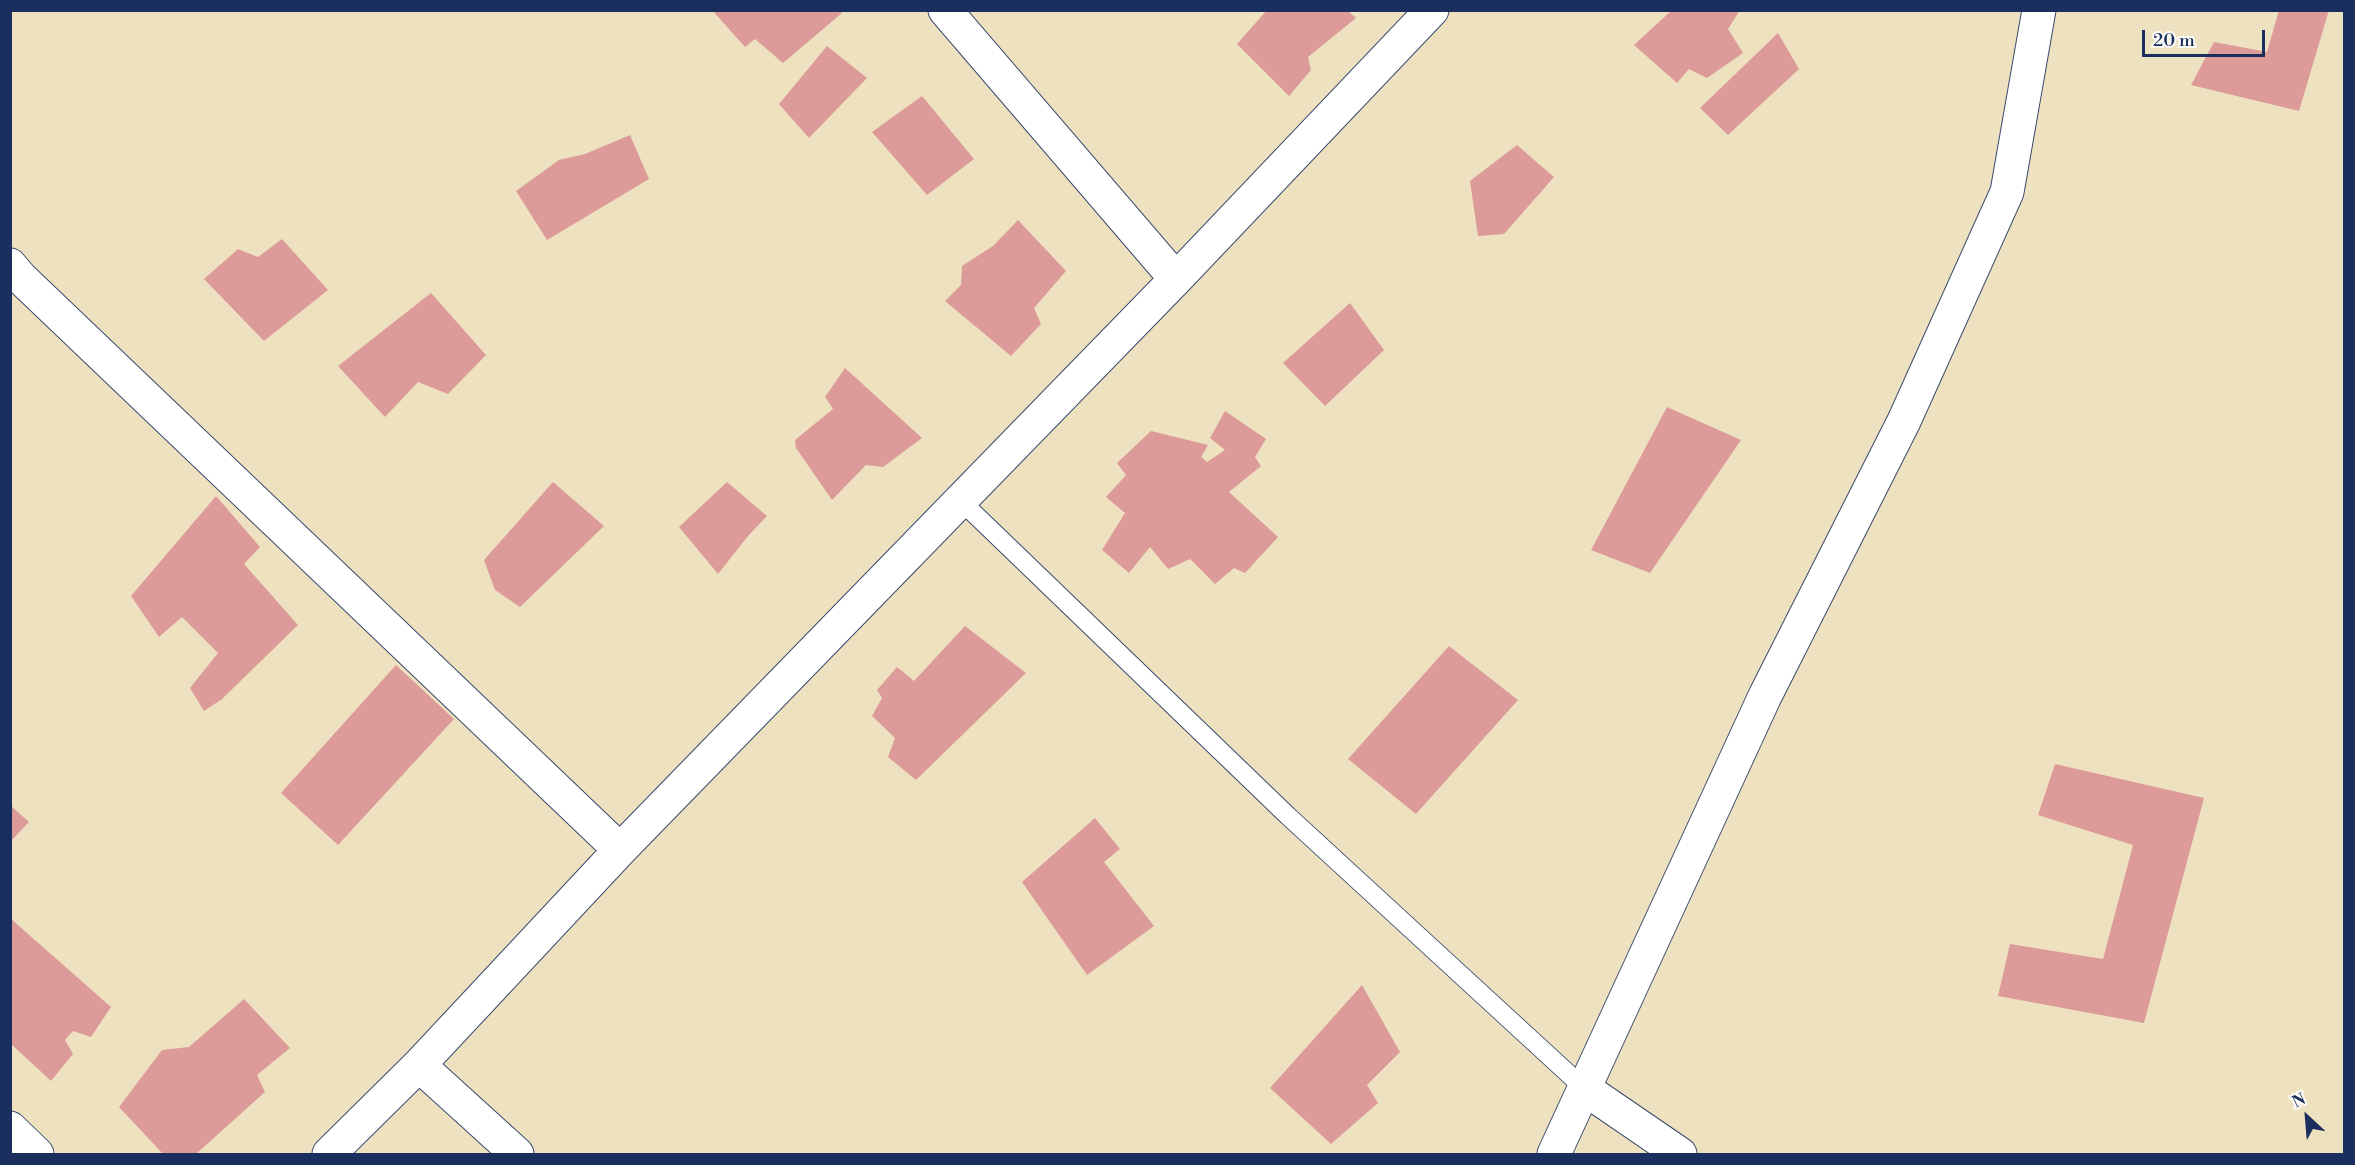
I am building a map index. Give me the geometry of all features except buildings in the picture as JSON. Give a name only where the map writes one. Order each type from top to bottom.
[{"type":"street","points":[[945,10],[1176,279]]},
{"type":"street","points":[[329,1155],[419,1065],[620,850],[1176,279],[1432,10]]},
{"type":"street","points":[[1554,1155],[1765,696],[1904,422],[2007,192],[2039,10]]},
{"type":"street","points":[[10,265],[620,850]]},
{"type":"street","points":[[419,1065],[518,1155]]},
{"type":"street","points":[[1585,1089],[1680,1155]]},
{"type":"street","points":[[10,1128],[37,1155]]},
{"type":"lane","points":[[961,501],[1288,816],[1585,1089]]}]
